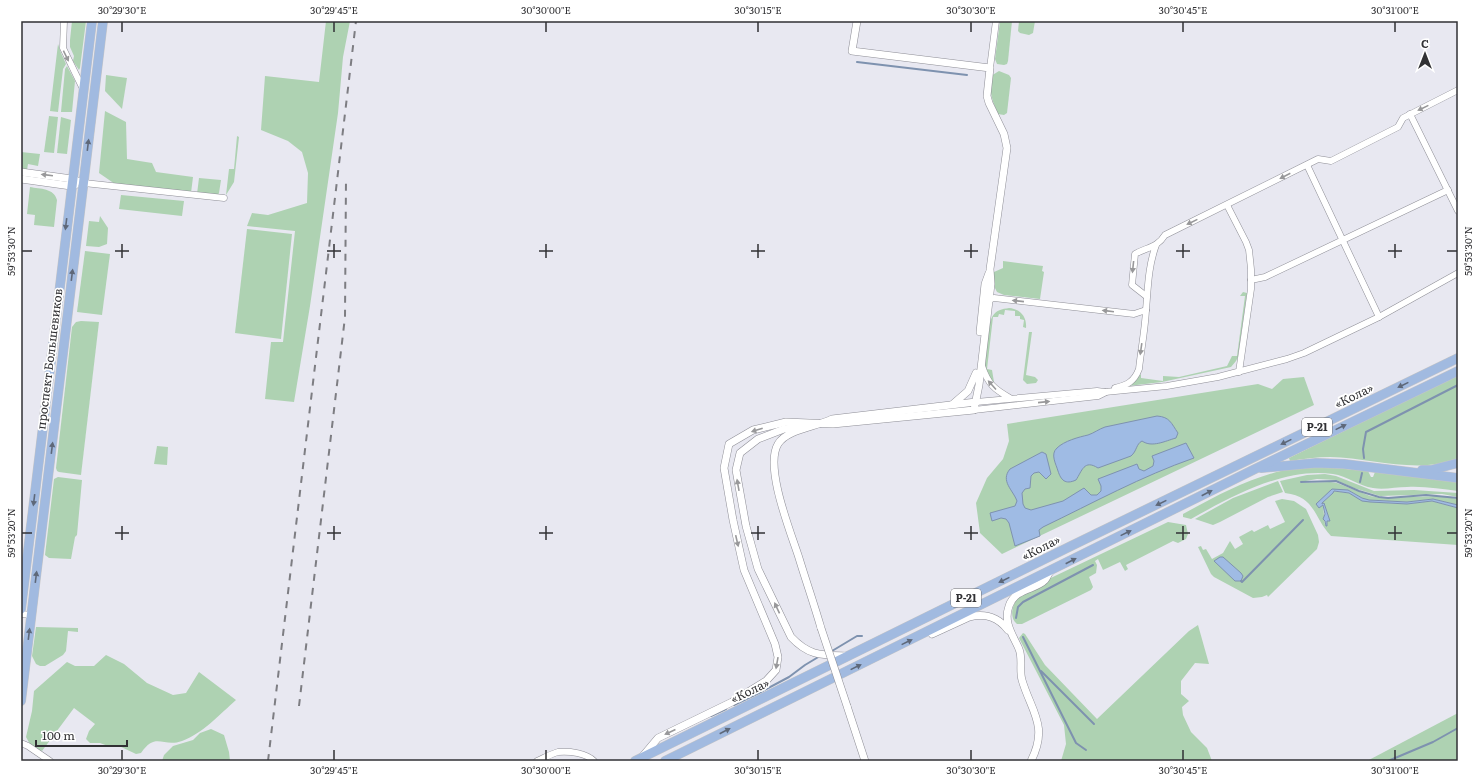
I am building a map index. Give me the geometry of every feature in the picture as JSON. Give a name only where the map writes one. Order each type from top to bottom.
[{"type":"main road","name":"проспект Большевиков","points":[[21,609],[92,21]]},
{"type":"main road","name":"проспект Большевиков","points":[[21,701],[103,21]]},
{"type":"main road","points":[[90,31],[102,33]]},
{"type":"main road","points":[[1438,368],[1458,355]]},
{"type":"main road","name":"«Кола»","points":[[637,760],[1071,546],[1458,358]]},
{"type":"main road","name":"«Кола»","points":[[665,761],[1050,572],[1255,469],[1458,371]]},
{"type":"main road","points":[[1255,469],[1316,463],[1344,464],[1458,478]]},
{"type":"main road","points":[[1375,468],[1412,471],[1431,470],[1458,463]]},
{"type":"street","points":[[64,21],[63,48],[83,89]]},
{"type":"street","points":[[857,21],[852,51],[990,68]]},
{"type":"street","points":[[973,406],[985,284],[990,269],[1006,148],[1004,134],[987,96],[996,21]]},
{"type":"street","points":[[848,656],[815,654],[798,645],[791,637],[758,569],[746,526],[736,470],[740,453],[758,439],[784,429],[973,406],[1098,396],[1127,384],[1136,377],[1138,370],[1146,310],[1149,270],[1156,245],[1165,235],[1318,159],[1331,160],[1398,127],[1403,118],[1458,90]]},
{"type":"street","points":[[1410,114],[1458,211]]},
{"type":"street","points":[[1307,165],[1379,317]]},
{"type":"street","points":[[21,172],[72,182]]},
{"type":"street","points":[[21,180],[84,183],[224,198]]},
{"type":"street","points":[[1251,280],[1265,277],[1448,190]]},
{"type":"street","points":[[1227,205],[1248,250],[1251,280],[1240,372]]},
{"type":"street","points":[[1146,296],[1132,285],[1135,254],[1156,245]]},
{"type":"street","points":[[973,406],[981,365],[991,285],[990,269]]},
{"type":"street","points":[[948,405],[973,406],[1010,398],[1097,391],[1105,392],[1167,386],[1240,372],[1304,353],[1379,317],[1458,273]]},
{"type":"street","points":[[991,285],[995,293],[1001,299]]},
{"type":"street","points":[[983,304],[989,299],[1001,299],[1134,314],[1146,310]]},
{"type":"street","points":[[981,365],[992,387],[1010,398]]},
{"type":"street","points":[[865,761],[780,498],[774,467],[775,451],[778,443],[787,434],[823,424],[832,419],[955,403],[968,392],[976,373]]},
{"type":"street","points":[[637,760],[658,738],[732,702],[766,681],[776,670],[778,657],[776,644],[744,570],[732,520],[724,468],[729,444],[754,430],[786,422],[823,424]]},
{"type":"street","points":[[1031,761],[1038,744],[1038,720],[1021,679],[1020,651],[1008,625],[1007,618],[1010,604],[1020,593],[1045,580],[1050,572]]},
{"type":"street","points":[[21,614],[32,615]]},
{"type":"street","points":[[924,633],[932,634],[969,616],[981,615],[993,617],[998,620],[1012,635]]},
{"type":"street","points":[[21,742],[50,761]]},
{"type":"street","points":[[537,761],[557,752],[571,752],[586,755],[594,761]]},
{"type":"green space","points":[[72,21],[86,21],[79,70],[73,61],[74,56],[70,47]]},
{"type":"green space","points":[[326,21],[350,21],[343,57],[338,113],[310,306],[294,402],[265,399],[271,342],[283,342],[295,231],[247,226],[252,213],[268,215],[307,203],[308,173],[302,152],[288,141],[261,130],[265,76],[319,82]]},
{"type":"green space","points":[[1000,21],[1012,21],[1008,61],[1007,64],[1004,65],[997,64],[995,59]]},
{"type":"green space","points":[[1019,21],[1035,21],[1033,33],[1029,35],[1020,33],[1018,31]]},
{"type":"green space","points":[[58,44],[66,64],[63,69],[58,112],[50,111]]},
{"type":"green space","points":[[67,66],[75,81],[72,112],[61,112],[65,69]]},
{"type":"green space","points":[[999,71],[1009,75],[1011,78],[1007,113],[1004,115],[998,114],[992,100],[991,92],[991,76]]},
{"type":"green space","points":[[106,75],[127,78],[122,109],[105,91]]},
{"type":"green space","points":[[105,111],[126,122],[127,159],[152,163],[156,172],[193,177],[191,193],[115,184],[99,173]]},
{"type":"green space","points":[[49,116],[58,117],[54,153],[44,152]]},
{"type":"green space","points":[[61,117],[71,120],[67,154],[57,153]]},
{"type":"green space","points":[[237,136],[239,137],[234,182],[226,195],[229,169],[234,169]]},
{"type":"green space","points":[[21,152],[40,154],[38,166],[28,164],[27,170],[21,169]]},
{"type":"green space","points":[[199,178],[221,180],[219,193],[217,196],[197,194]]},
{"type":"green space","points":[[30,187],[50,191],[55,196],[57,200],[54,227],[34,225],[35,215],[27,214]]},
{"type":"green space","points":[[121,195],[184,201],[182,216],[119,209]]},
{"type":"green space","points":[[100,216],[108,228],[107,244],[99,247],[86,246],[89,221],[99,222]]},
{"type":"green space","points":[[247,229],[292,234],[281,339],[235,333]]},
{"type":"green space","points":[[85,251],[110,254],[102,315],[77,312]]},
{"type":"green space","points":[[1003,261],[1043,266],[1042,271],[1044,272],[1040,299],[1004,295],[997,292],[994,286],[994,272],[1003,268]]},
{"type":"green space","points":[[1243,292],[1247,293],[1238,357],[1231,367],[1162,382],[1128,386],[1141,374],[1141,378],[1163,381],[1163,376],[1179,377],[1227,366],[1232,356],[1237,356],[1245,296],[1240,296]]},
{"type":"green space","points":[[1009,308],[1022,314],[1025,320],[1026,328],[1023,327],[1024,320],[1020,319],[1020,316],[1015,316],[1015,311],[1005,310],[1004,315],[999,314],[998,317],[993,317],[987,369],[992,370],[993,384],[986,370],[985,364],[990,321],[997,311]]},
{"type":"green space","points":[[76,322],[99,322],[81,475],[59,472],[56,468],[72,327]]},
{"type":"green space","points":[[1029,332],[1032,332],[1026,375],[1035,377],[1038,380],[1036,383],[1027,384],[1023,380]]},
{"type":"green space","points":[[1458,375],[1458,459],[1426,465],[1394,464],[1330,457],[1290,461],[1289,458]]},
{"type":"green space","points":[[1304,377],[1314,405],[1002,554],[980,533],[976,503],[987,478],[1003,459],[1009,441],[1007,424],[1258,384],[1272,389],[1283,379]]},
{"type":"green space","points":[[157,446],[168,447],[167,465],[154,464]]},
{"type":"green space","points":[[1324,467],[1368,471],[1371,477],[1373,477],[1375,472],[1458,480],[1458,491],[1420,487],[1377,489],[1338,475],[1315,473],[1296,475],[1259,485],[1224,501],[1191,519],[1183,517],[1183,514],[1196,507],[1238,486],[1266,475],[1296,468]]},
{"type":"green space","points":[[1325,474],[1336,476],[1374,491],[1414,490],[1458,493],[1458,497],[1442,494],[1380,496],[1354,488],[1336,480],[1317,479],[1300,482],[1337,483],[1370,496],[1381,498],[1440,496],[1458,499],[1458,505],[1433,499],[1407,502],[1372,500],[1387,503],[1407,504],[1432,501],[1458,508],[1458,545],[1331,536],[1308,503],[1295,495],[1285,493],[1280,481],[1307,475]],"holes":[[[1332,490],[1348,490],[1361,498],[1356,497],[1349,493],[1333,491],[1333,493],[1322,503],[1324,504],[1329,521],[1327,521],[1325,525],[1323,505],[1317,505]]]},
{"type":"green space","points":[[58,477],[82,480],[77,535],[75,537],[71,559],[49,558],[45,555],[54,479]]},
{"type":"green space","points":[[1278,481],[1283,492],[1268,497],[1220,522],[1213,525],[1195,519],[1233,498]]},
{"type":"green space","points":[[1282,499],[1294,501],[1306,509],[1318,535],[1319,542],[1317,549],[1268,597],[1267,595],[1253,598],[1214,577],[1211,574],[1198,547],[1201,546],[1203,550],[1206,549],[1212,559],[1223,553],[1230,541],[1235,549],[1243,544],[1239,537],[1252,530],[1254,532],[1268,525],[1270,529],[1285,522],[1275,501]]},
{"type":"green space","points":[[1168,522],[1186,525],[1188,534],[1186,539],[1178,543],[1173,541],[1126,565],[1128,569],[1125,571],[1120,562],[1103,570],[1098,559],[1095,561],[1097,565],[1096,573],[1089,577],[1093,587],[1091,590],[1022,624],[1017,624],[1014,621],[1012,610],[1017,598],[1023,593],[1034,586]]},
{"type":"green space","points":[[1198,625],[1209,664],[1195,663],[1181,681],[1181,694],[1189,701],[1182,707],[1183,715],[1191,732],[1207,748],[1212,761],[1061,761],[1066,744],[1064,725],[1019,638],[1023,633],[1045,665],[1097,719],[1189,631]]},
{"type":"green space","points":[[36,627],[78,628],[78,632],[68,631],[66,651],[63,655],[45,666],[40,666],[36,664],[32,656]]},
{"type":"green space","points":[[106,655],[124,664],[147,683],[173,695],[186,693],[199,672],[236,700],[197,734],[175,743],[156,741],[146,746],[141,753],[136,754],[117,745],[108,746],[100,743],[90,743],[86,739],[89,731],[95,724],[74,708],[42,751],[31,746],[26,737],[32,711],[34,691],[67,662],[75,666],[94,666]]},
{"type":"green space","points":[[1458,713],[1458,761],[1367,761]]},
{"type":"green space","points":[[211,729],[224,735],[230,761],[162,761],[164,755],[173,746],[193,740],[200,733]]},
{"type":"water","points":[[1157,416],[1170,421],[1178,433],[1176,438],[1154,444],[1142,441],[1131,456],[1098,468],[1086,465],[1076,480],[1066,482],[1062,479],[1055,462],[1054,453],[1057,448],[1064,443],[1105,427]]},
{"type":"water","points":[[1186,443],[1194,458],[1137,481],[1043,527],[1039,530],[1040,536],[1015,546],[1009,523],[1006,519],[1001,518],[992,521],[990,513],[1015,506],[1017,501],[1008,485],[1006,478],[1007,473],[1010,469],[1042,452],[1046,454],[1051,474],[1046,479],[1039,472],[1034,473],[1031,476],[1030,488],[1025,489],[1022,493],[1025,508],[1031,510],[1063,501],[1084,488],[1091,495],[1097,495],[1101,491],[1101,486],[1098,479],[1137,464],[1139,469],[1144,471],[1153,466],[1154,461],[1152,456]]},
{"type":"water","points":[[1332,489],[1348,490],[1362,498],[1369,500],[1407,502],[1433,499],[1458,505],[1458,508],[1432,501],[1407,504],[1362,501],[1349,493],[1334,491],[1322,503],[1324,503],[1330,521],[1327,521],[1326,526],[1323,519],[1325,514],[1323,505],[1319,508],[1316,504]]},
{"type":"water","points":[[1220,557],[1223,557],[1241,573],[1243,576],[1241,581],[1235,581],[1214,561]]},
{"type":"waterway","points":[[857,62],[967,75]]},
{"type":"waterway","points":[[1364,458],[1363,449],[1366,432],[1458,385]]},
{"type":"waterway","points":[[1360,482],[1362,473]]},
{"type":"waterway","points":[[1301,482],[1336,481],[1359,491],[1388,498],[1426,495],[1458,498]]},
{"type":"waterway","points":[[1241,581],[1242,582],[1303,520]]},
{"type":"waterway","points":[[1016,618],[1018,607],[1023,602],[1093,565]]},
{"type":"waterway","points":[[832,651],[857,636],[862,636]]},
{"type":"waterway","points":[[1023,637],[1076,743],[1086,750]]},
{"type":"waterway","points":[[734,705],[789,677],[820,656]]},
{"type":"waterway","points":[[1041,671],[1094,724]]},
{"type":"waterway","points":[[711,716],[726,709]]},
{"type":"waterway","points":[[1388,761],[1433,742],[1458,728]]},
{"type":"railway","points":[[268,761],[356,21]]},
{"type":"railway","points":[[299,706],[345,317],[346,179]]}]
